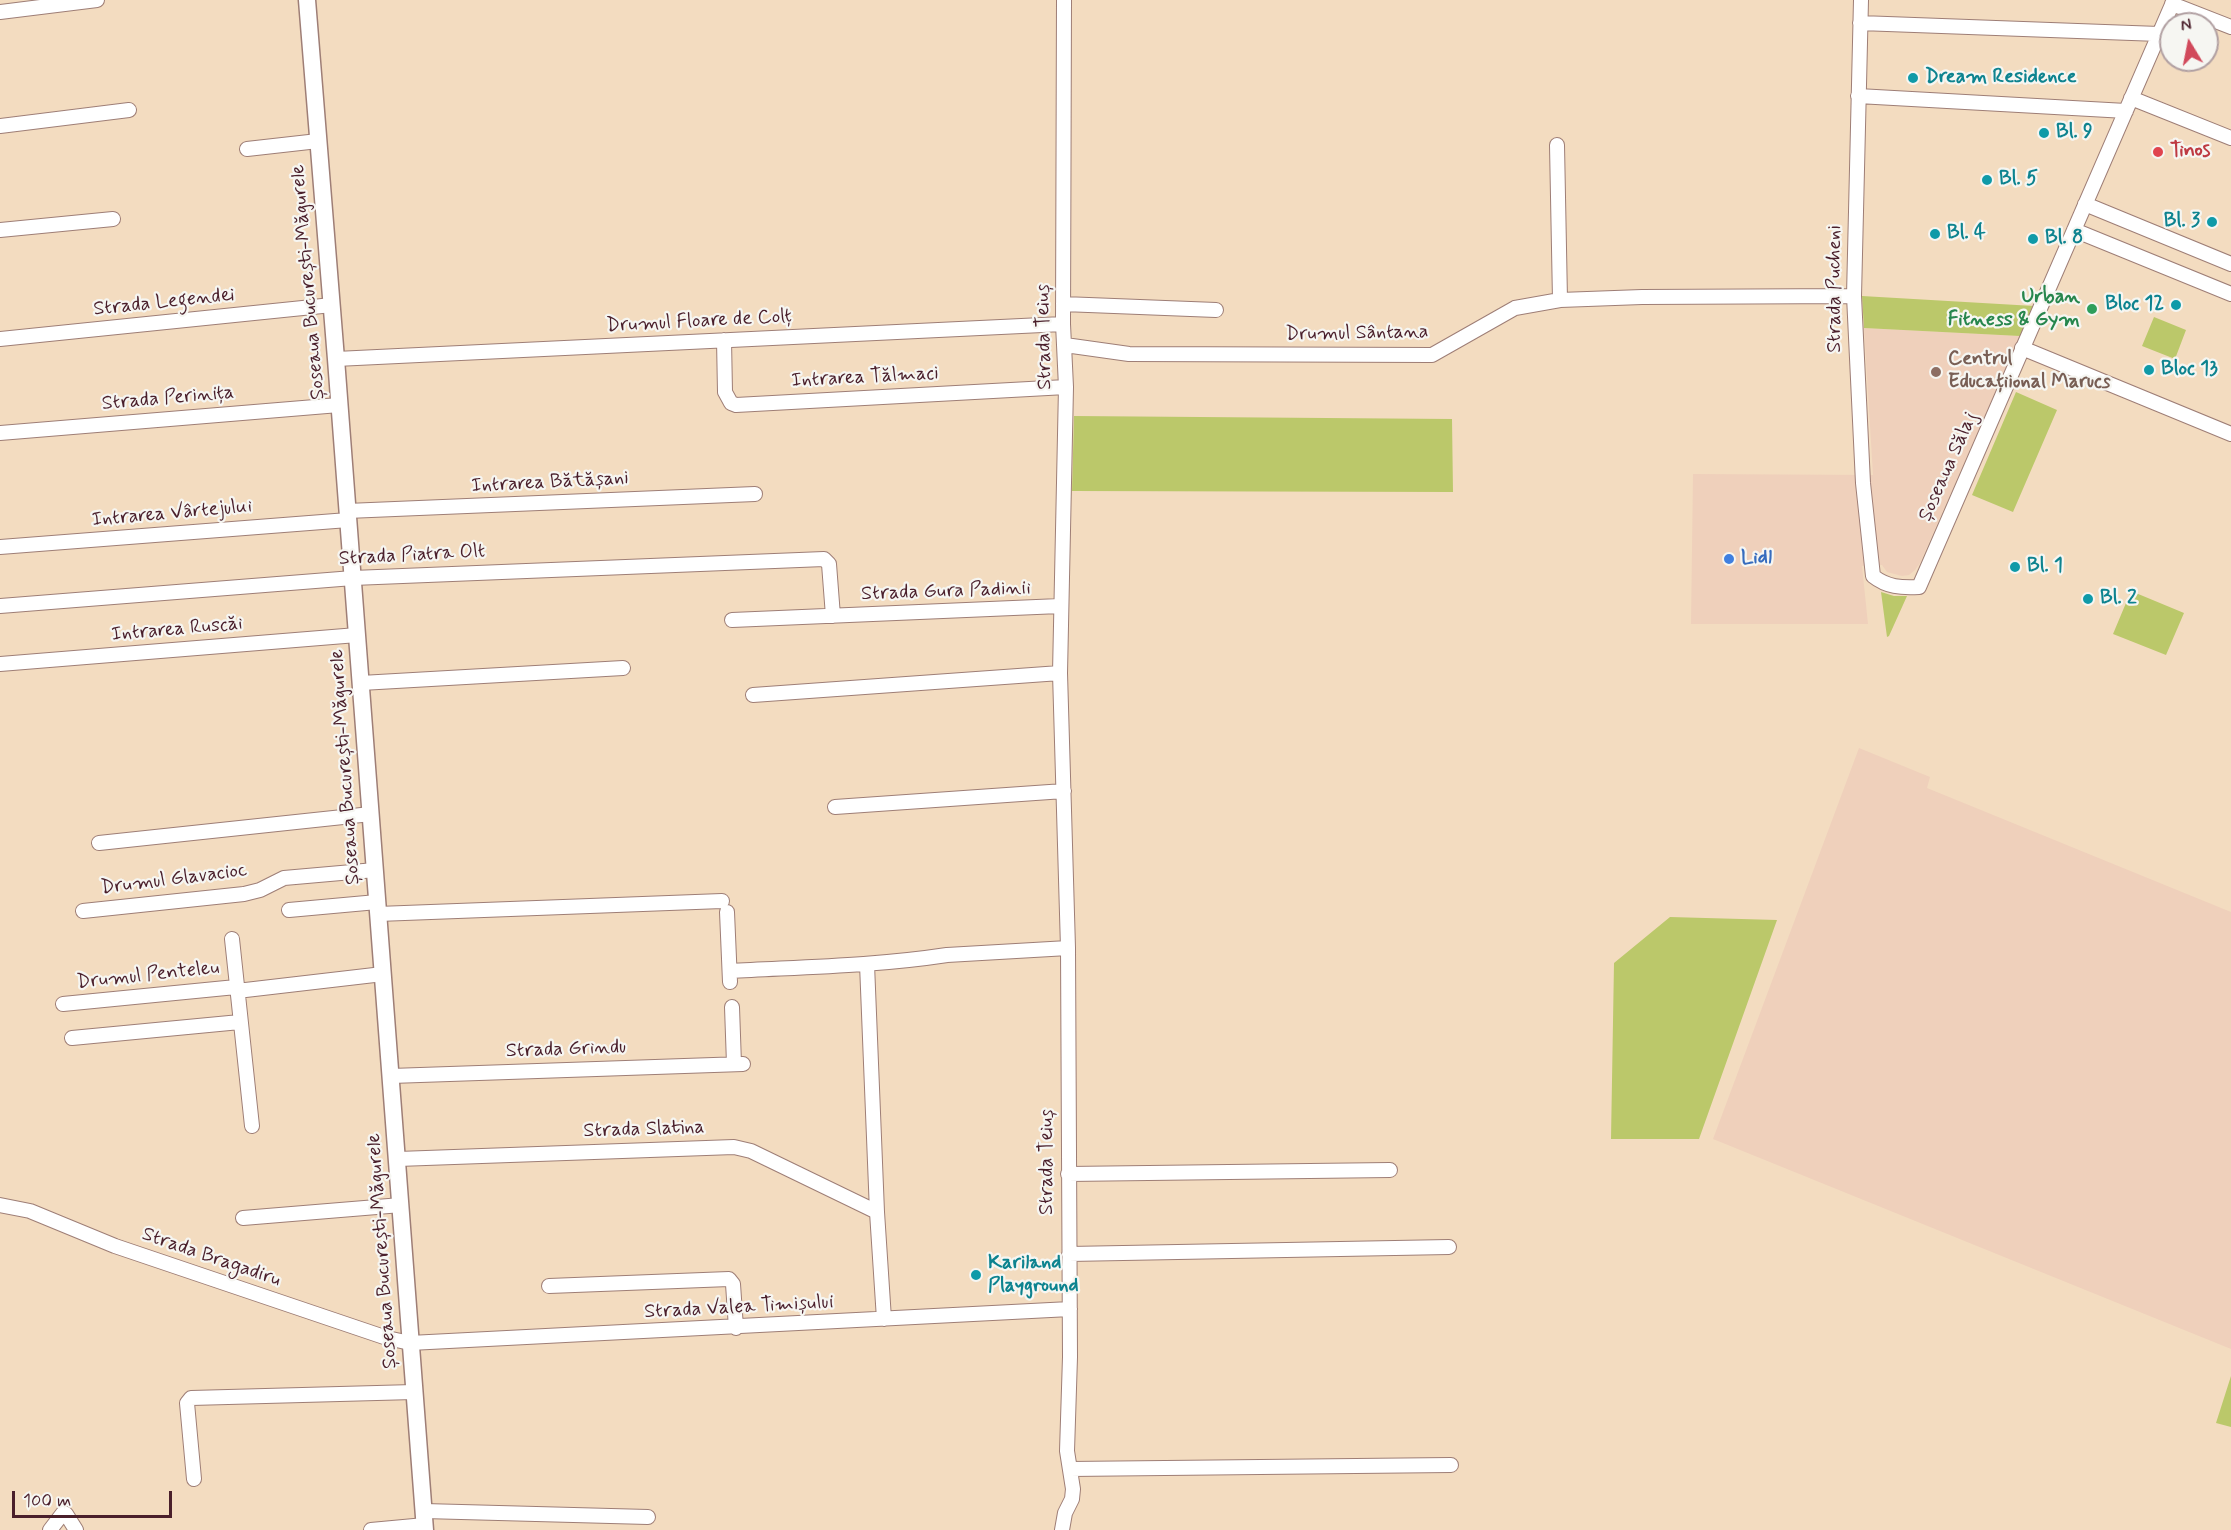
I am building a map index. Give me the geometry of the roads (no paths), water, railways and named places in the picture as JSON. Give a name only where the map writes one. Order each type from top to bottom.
[{"type":"main road","name":"Șoseaua București-Măgurele","points":[[307,0],[425,1522]]},
{"type":"street","points":[[0,12],[97,0]]},
{"type":"street","name":"Strada Teiuș","points":[[1062,1530],[1065,1513],[1073,1494],[1066,1451],[1070,1310],[1068,948],[1060,673],[1066,387],[1063,324],[1064,0]]},
{"type":"street","name":"Strada Pucheni","points":[[1861,0],[1854,296],[1863,483],[1873,576],[1880,582],[1896,587],[1919,587]]},
{"type":"street","points":[[2173,2],[2231,27]]},
{"type":"street","points":[[1860,22],[2159,34]]},
{"type":"street","name":"Șoseaua Sălaj","points":[[1919,587],[2159,34]]},
{"type":"street","points":[[1858,96],[2126,111]]},
{"type":"street","points":[[2132,98],[2231,138]]},
{"type":"street","points":[[0,126],[129,110]]},
{"type":"street","points":[[247,149],[318,141]]},
{"type":"street","points":[[1557,145],[1560,300]]},
{"type":"street","points":[[2085,204],[2231,264]]},
{"type":"street","points":[[0,230],[113,219]]},
{"type":"street","points":[[2074,230],[2231,294]]},
{"type":"street","name":"Drumul Sântana","points":[[1065,345],[1129,354],[1432,355],[1515,308],[1560,300],[1642,297],[1854,296]]},
{"type":"street","points":[[1063,304],[1216,310]]},
{"type":"street","name":"Strada Legendei","points":[[0,339],[332,305]]},
{"type":"street","name":"Drumul Floare de Colț","points":[[336,359],[1063,324]]},
{"type":"street","name":"Intrarea Tălmaci","points":[[724,340],[725,392],[731,403],[736,405],[1066,387]]},
{"type":"street","points":[[2022,348],[2231,434]]},
{"type":"street","name":"Strada Perinița","points":[[0,433],[339,405]]},
{"type":"street","name":"Intrarea Bătășani","points":[[347,515],[755,494]]},
{"type":"street","name":"Intrarea Vârtejului","points":[[0,547],[347,515]]},
{"type":"street","name":"Strada Piatra Olt","points":[[0,606],[353,578],[824,560],[827,561],[833,616]]},
{"type":"street","name":"Strada Gura Padinii","points":[[732,620],[1060,606]]},
{"type":"street","name":"Intrarea Ruscăi","points":[[0,664],[357,635]]},
{"type":"street","points":[[361,683],[623,668]]},
{"type":"street","points":[[753,695],[1060,673]]},
{"type":"street","points":[[835,807],[1064,791]]},
{"type":"street","points":[[99,843],[371,814]]},
{"type":"street","name":"Drumul Glavacioc","points":[[83,911],[244,894],[260,890],[284,878],[375,870]]},
{"type":"street","points":[[378,913],[724,906],[730,976],[932,959],[947,955],[1068,948]]},
{"type":"street","points":[[289,910],[557,915]]},
{"type":"street","name":"Drumul Penteleu","points":[[232,939],[252,1126]]},
{"type":"street","points":[[867,964],[877,1212],[884,1319]]},
{"type":"street","points":[[237,989],[383,974]]},
{"type":"street","name":"Drumul Penteleu","points":[[63,1004],[237,989]]},
{"type":"street","name":"Strada Grindu","points":[[391,1076],[739,1064],[732,1007]]},
{"type":"street","points":[[72,1038],[240,1022]]},
{"type":"street","name":"Strada Slatina","points":[[398,1160],[734,1147],[751,1150],[877,1212]]},
{"type":"street","points":[[1068,1174],[1390,1170]]},
{"type":"street","name":"Strada Bragadiru","points":[[0,1205],[22,1208],[115,1245],[387,1338],[410,1343]]},
{"type":"street","points":[[243,1218],[401,1205]]},
{"type":"street","points":[[1069,1254],[1449,1247]]},
{"type":"street","points":[[549,1287],[729,1279],[733,1284],[736,1328]]},
{"type":"street","name":"Strada Valea Timișului","points":[[410,1343],[1070,1310]]},
{"type":"street","points":[[194,1479],[187,1403],[191,1398],[414,1392]]},
{"type":"street","points":[[1070,1469],[1451,1466]]},
{"type":"street","points":[[50,1530],[63,1513],[76,1530]]},
{"type":"street","points":[[371,1530],[425,1522],[648,1517]]},
{"type":"place","name":"Dream Residence","points":[[1913,78]]},
{"type":"place","name":"Bl. 9","points":[[2044,133]]},
{"type":"place","name":"Tinos","points":[[2158,152]]},
{"type":"place","name":"Bl. 5","points":[[1987,180]]},
{"type":"place","name":"Bl. 3","points":[[2212,222]]},
{"type":"place","name":"Bl. 4","points":[[1935,234]]},
{"type":"place","name":"Bl. 8","points":[[2033,239]]},
{"type":"place","name":"Bloc 12","points":[[2176,305]]},
{"type":"place","name":"Urban Fitness & Gym","points":[[2092,309]]},
{"type":"place","name":"Bloc 13","points":[[2149,370]]},
{"type":"place","name":"Centrul Educațiional Marucs","points":[[1936,372]]},
{"type":"place","name":"Lidl","points":[[1729,559]]},
{"type":"place","name":"Bl. 1","points":[[2015,567]]},
{"type":"place","name":"Bl. 2","points":[[2088,599]]},
{"type":"place","name":"Kariland Playground","points":[[976,1275]]}]
